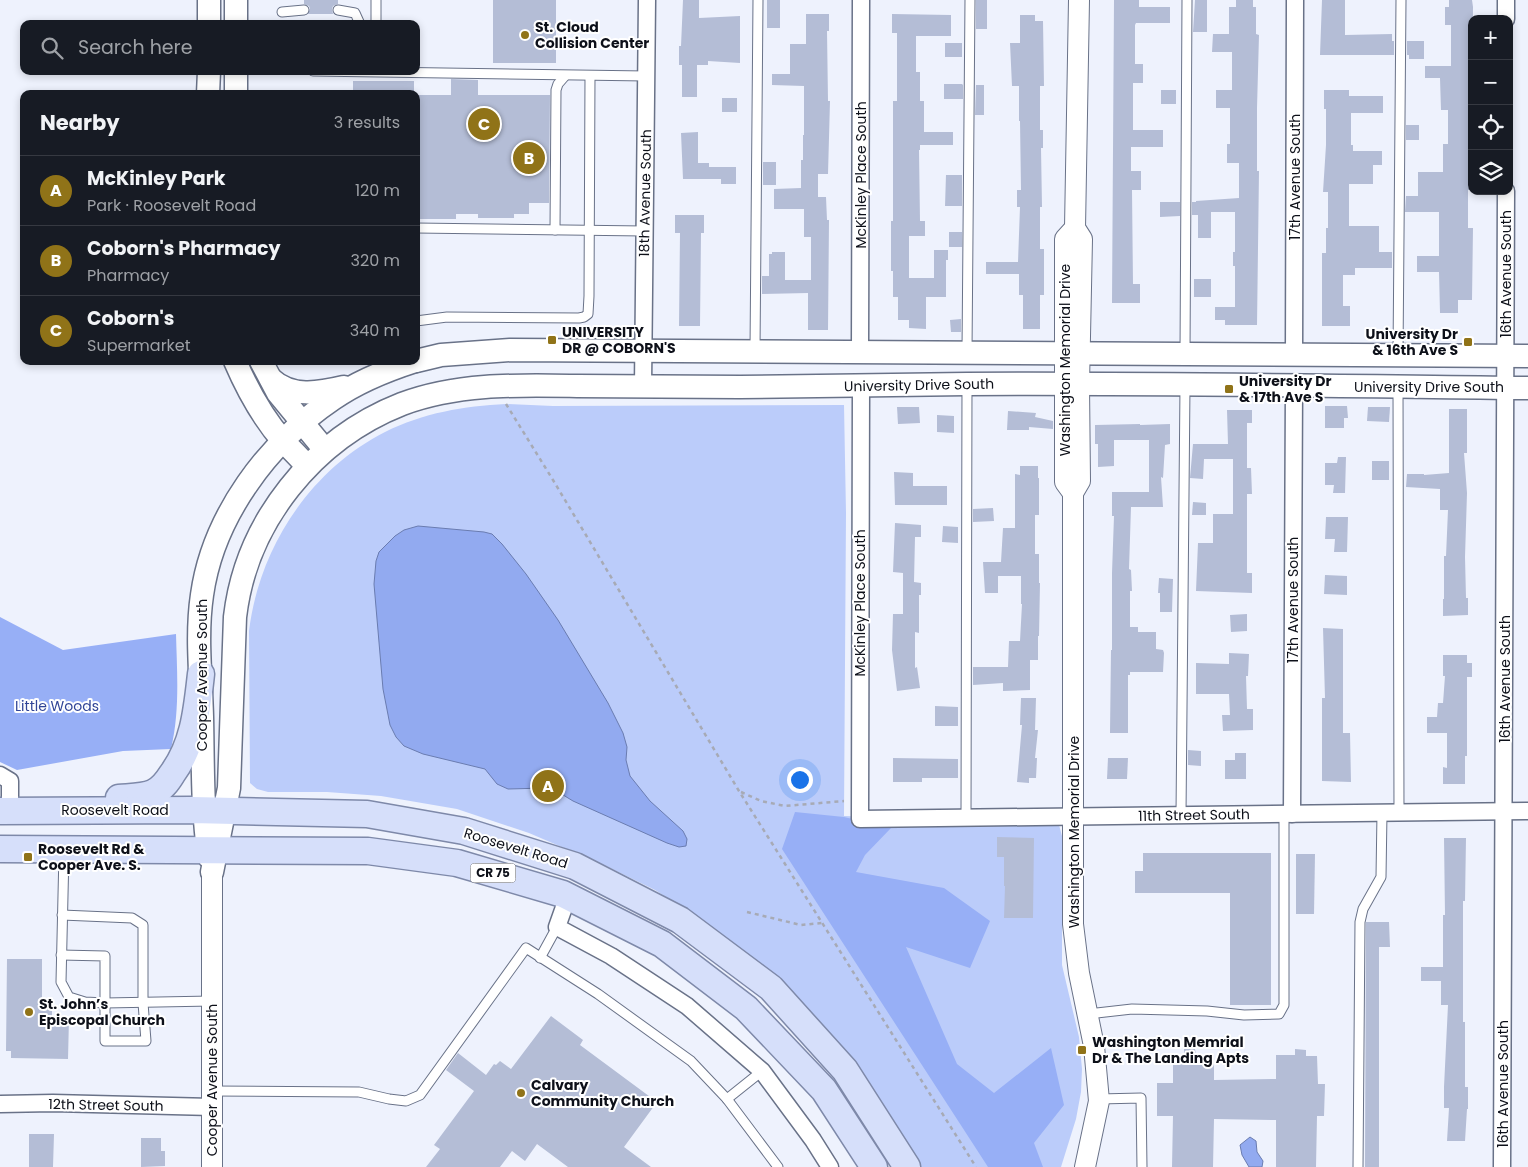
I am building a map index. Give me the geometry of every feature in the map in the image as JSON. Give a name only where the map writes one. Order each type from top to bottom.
[{"type":"main road","points":[[209,0],[209,20]]},
{"type":"main road","points":[[236,0],[236,20]]},
{"type":"main road","points":[[208,75],[208,90]]},
{"type":"main road","points":[[236,75],[236,90]]},
{"type":"main road","points":[[420,360],[441,355],[510,350],[1528,356]]},
{"type":"main road","points":[[237,365],[259,407],[283,440],[307,466]]},
{"type":"main road","points":[[301,423],[333,399],[360,384],[402,365]]},
{"type":"main road","points":[[265,369],[282,388],[298,392],[321,392],[360,384]]},
{"type":"main road","points":[[265,369],[278,394],[324,450]]},
{"type":"main road","name":"University Drive South","points":[[324,450],[353,430],[403,404],[450,391],[485,387],[526,385],[643,387],[967,384],[1528,388]]},
{"type":"main road","name":"Cooper Avenue South","points":[[213,858],[215,811],[201,674],[200,628],[202,595],[206,575],[216,544],[241,492],[257,469],[301,423]]},
{"type":"main road","name":"Cooper Avenue South","points":[[215,811],[231,768],[235,617],[241,580],[266,522],[283,496],[307,466],[324,450]]},
{"type":"main road","points":[[42,810],[153,793],[164,786],[179,764],[190,739],[197,714],[201,674]]},
{"type":"main road","name":"Roosevelt Road","points":[[5,811],[215,811],[367,814],[464,832],[575,866],[680,920],[771,988],[845,1070],[907,1167]]},
{"type":"main road","name":"CR 75","points":[[0,849],[64,850],[213,858],[368,851],[457,863],[568,896],[662,944],[746,1008],[824,1090],[874,1167]]},
{"type":"street","name":"18th Avenue South","points":[[643,387],[647,0]]},
{"type":"street","name":"McKinley Place South","points":[[860,351],[861,0]]},
{"type":"street","name":"Washington Memorial Drive","points":[[1079,0],[1075,228],[1065,238],[1072,353],[1072,385],[1065,482],[1073,493],[1073,924],[1079,973],[1094,1046],[1099,1099],[1085,1167]]},
{"type":"street","name":"17th Avenue South","points":[[1294,354],[1296,0]]},
{"type":"street","points":[[1506,0],[1506,15]]},
{"type":"street","name":"16th Avenue South","points":[[1502,1167],[1506,195]]},
{"type":"street","name":"McKinley Place South","points":[[860,386],[860,819]]},
{"type":"street","name":"17th Avenue South","points":[[1288,814],[1294,386]]},
{"type":"street","points":[[0,775],[10,781],[5,811]]},
{"type":"street","name":"11th Street South","points":[[860,819],[1528,811]]},
{"type":"street","name":"Cooper Avenue South","points":[[212,1167],[213,858]]},
{"type":"street","points":[[568,896],[557,927],[611,956],[687,1006],[762,1071],[814,1140],[830,1167]]},
{"type":"street","name":"12th Street South","points":[[0,1104],[212,1099]]},
{"type":"lane","points":[[376,0],[376,20]]},
{"type":"lane","points":[[755,350],[758,0]]},
{"type":"lane","points":[[967,352],[970,0]]},
{"type":"lane","points":[[1185,354],[1188,0]]},
{"type":"lane","points":[[1398,355],[1401,0]]},
{"type":"lane","points":[[282,12],[304,10]]},
{"type":"lane","points":[[338,10],[355,13],[358,20]]},
{"type":"lane","points":[[420,73],[646,76]]},
{"type":"lane","points":[[555,230],[556,90],[558,84],[565,76]]},
{"type":"lane","points":[[420,320],[447,317],[584,317],[588,314],[590,76]]},
{"type":"lane","points":[[420,228],[644,231]]},
{"type":"lane","points":[[966,818],[967,384]]},
{"type":"lane","points":[[1181,815],[1185,385]]},
{"type":"lane","points":[[1398,387],[1399,813]]},
{"type":"lane","points":[[1358,1167],[1360,922],[1363,909],[1381,877],[1382,813]]},
{"type":"lane","points":[[1088,1014],[1132,1010],[1207,1011],[1224,1014],[1280,1014],[1284,1006],[1288,814]]},
{"type":"lane","points":[[64,850],[61,982],[69,997],[85,1002],[104,1003],[212,1001]]},
{"type":"lane","points":[[61,955],[105,956],[105,1041],[146,1041],[143,1003],[143,925],[132,918],[62,915]]},
{"type":"lane","points":[[540,958],[557,927]]},
{"type":"lane","points":[[212,1099],[359,1092],[406,1101],[420,1095],[526,948],[598,994],[691,1061],[727,1099],[778,1167]]},
{"type":"lane","points":[[727,1099],[762,1071]]},
{"type":"lane","points":[[1099,1099],[1141,1098],[1142,1167]]},
{"type":"path","points":[[505,402],[740,791],[976,1167]]},
{"type":"path","points":[[740,791],[761,802],[785,806],[844,801]]},
{"type":"path","points":[[747,912],[801,925],[822,923]]},
{"type":"shaded area","points":[[506,404],[553,406],[844,405],[846,513],[844,816],[1053,822],[1059,825],[1062,836],[1062,965],[1079,1037],[1082,1069],[1081,1092],[1076,1119],[1061,1167],[918,1167],[699,918],[655,890],[606,866],[529,833],[457,809],[381,796],[327,792],[268,792],[257,789],[250,783],[249,631],[255,600],[264,570],[277,542],[293,515],[312,490],[334,467],[358,448],[385,432],[429,415]]},
{"type":"shaded area","points":[[418,526],[484,532],[492,534],[502,544],[526,574],[558,620],[608,703],[623,733],[627,747],[626,760],[630,776],[650,801],[683,831],[687,839],[686,846],[679,847],[667,843],[573,801],[555,790],[546,788],[508,789],[497,784],[485,769],[423,754],[404,746],[396,737],[390,725],[383,689],[374,584],[376,561],[379,552],[395,536],[404,530]]},
{"type":"shaded area","points":[[1250,1137],[1256,1141],[1257,1152],[1263,1161],[1262,1167],[1249,1167],[1242,1155],[1240,1145]]},
{"type":"green space","name":"Little Woods","points":[[0,617],[63,650],[176,634],[177,706],[171,749],[123,751],[17,770],[0,762]]},
{"type":"green space","points":[[795,812],[844,817],[891,828],[865,855],[856,872],[944,888],[990,921],[970,968],[906,947],[957,1064],[994,1093],[1051,1048],[1064,1105],[1034,1143],[1043,1167],[988,1167],[782,849]]},
{"type":"building","points":[[304,0],[338,0],[338,4],[333,6],[333,14],[308,14],[310,9],[309,6],[304,4]]},
{"type":"building","name":"St. Cloud Collision Center","points":[[493,0],[556,0],[556,63],[493,63]]},
{"type":"building","points":[[683,0],[699,0],[699,18],[740,16],[740,63],[708,61],[708,65],[697,65],[697,97],[682,97],[682,65],[679,65],[679,46],[681,46]]},
{"type":"building","points":[[767,0],[780,0],[780,28],[767,28]]},
{"type":"building","points":[[976,0],[987,0],[987,29],[976,29]]},
{"type":"building","points":[[1114,0],[1139,0],[1139,7],[1170,7],[1170,23],[1136,23],[1135,25],[1135,64],[1143,64],[1143,83],[1133,83],[1133,130],[1163,130],[1163,147],[1131,147],[1131,171],[1141,171],[1141,190],[1132,190],[1133,284],[1140,284],[1140,303],[1112,303]]},
{"type":"building","points":[[1195,0],[1207,0],[1207,32],[1193,32]]},
{"type":"building","points":[[1236,0],[1253,0],[1253,7],[1256,7],[1256,34],[1259,35],[1257,325],[1225,325],[1225,320],[1215,320],[1215,307],[1235,307],[1233,252],[1235,252],[1235,212],[1211,212],[1211,238],[1198,238],[1198,215],[1192,215],[1192,202],[1239,198],[1239,163],[1227,163],[1227,144],[1230,144],[1230,108],[1216,108],[1216,90],[1232,90],[1232,52],[1212,52],[1213,34],[1229,34],[1229,7],[1236,7]]},
{"type":"building","points":[[1322,0],[1345,0],[1345,35],[1392,34],[1394,55],[1320,55]]},
{"type":"building","points":[[1449,0],[1472,0],[1473,15],[1468,15],[1468,228],[1473,228],[1472,300],[1458,300],[1458,313],[1440,313],[1439,272],[1417,272],[1417,256],[1439,256],[1439,212],[1405,212],[1406,196],[1418,196],[1418,172],[1443,172],[1443,144],[1448,144],[1448,110],[1441,110],[1440,78],[1425,78],[1425,66],[1451,66],[1451,25],[1445,25],[1445,7],[1449,7]]},
{"type":"building","points":[[806,14],[829,14],[829,31],[827,31],[828,101],[830,101],[828,174],[818,174],[818,197],[826,197],[827,220],[829,220],[828,330],[808,330],[808,293],[762,294],[762,276],[769,276],[769,254],[772,254],[772,252],[785,252],[785,280],[811,280],[811,237],[804,237],[804,209],[774,209],[774,189],[801,188],[804,86],[772,85],[772,74],[790,74],[790,44],[806,44]]},
{"type":"building","points":[[892,14],[951,15],[951,36],[916,36],[916,72],[920,72],[920,101],[924,101],[924,132],[953,132],[953,145],[920,145],[919,150],[920,221],[925,221],[925,236],[909,236],[909,278],[934,278],[934,250],[948,250],[948,260],[946,260],[946,297],[926,297],[926,329],[909,328],[909,320],[898,320],[898,297],[893,297],[891,221],[893,221],[893,101],[897,101],[897,33],[892,33]]},
{"type":"building","points":[[1020,15],[1035,15],[1035,21],[1043,21],[1044,86],[1040,86],[1040,130],[1043,130],[1043,148],[1041,148],[1042,207],[1040,207],[1040,249],[1044,249],[1044,295],[1040,295],[1040,329],[1023,329],[1023,295],[1019,295],[1019,274],[986,274],[986,262],[1018,262],[1020,207],[1017,207],[1017,190],[1021,190],[1019,86],[1012,86],[1010,43],[1020,43]]},
{"type":"building","points":[[1407,41],[1424,41],[1424,59],[1409,59],[1409,55],[1407,55]]},
{"type":"building","points":[[945,43],[962,43],[962,57],[945,57]]},
{"type":"building","points":[[451,79],[478,80],[478,95],[550,95],[549,203],[529,203],[529,214],[514,214],[514,218],[478,218],[478,214],[456,214],[456,219],[420,219],[420,95],[451,95]]},
{"type":"building","points":[[353,81],[414,81],[414,90],[353,90]]},
{"type":"building","points":[[944,84],[962,84],[963,99],[944,99]]},
{"type":"building","points":[[976,85],[984,85],[984,115],[975,115]]},
{"type":"building","points":[[1161,90],[1176,90],[1176,104],[1161,104]]},
{"type":"building","points":[[1324,90],[1349,90],[1349,96],[1383,96],[1383,113],[1351,113],[1351,145],[1353,145],[1353,151],[1382,151],[1382,165],[1373,165],[1373,184],[1349,184],[1349,226],[1379,226],[1379,252],[1392,252],[1392,268],[1355,268],[1355,275],[1343,275],[1343,306],[1350,306],[1350,326],[1322,326],[1322,253],[1326,253],[1326,228],[1328,228],[1328,192],[1323,192],[1326,145]]},
{"type":"building","points":[[722,98],[737,98],[737,112],[722,112]]},
{"type":"building","points":[[1406,125],[1419,125],[1419,140],[1406,140]]},
{"type":"building","points":[[698,132],[698,163],[709,163],[709,167],[736,167],[736,184],[721,184],[721,179],[683,179],[681,133]]},
{"type":"building","points":[[763,162],[776,162],[776,185],[763,185]]},
{"type":"building","points":[[946,175],[962,175],[962,206],[945,206]]},
{"type":"building","points":[[1160,202],[1180,202],[1180,216],[1160,217]]},
{"type":"building","points":[[675,215],[704,215],[704,233],[701,233],[700,326],[679,326],[680,233],[675,233]]},
{"type":"building","points":[[949,232],[962,232],[962,247],[949,247]]},
{"type":"building","points":[[1194,279],[1211,279],[1211,297],[1194,297]]},
{"type":"building","points":[[961,319],[961,332],[951,332],[950,320]]},
{"type":"building","points":[[1325,406],[1347,406],[1348,418],[1344,418],[1344,428],[1325,428]]},
{"type":"building","points":[[897,407],[919,407],[920,423],[898,424]]},
{"type":"building","points":[[1368,407],[1390,407],[1389,422],[1367,421]]},
{"type":"building","points":[[1449,409],[1467,409],[1467,453],[1464,453],[1467,493],[1465,557],[1468,615],[1443,616],[1444,556],[1446,556],[1448,510],[1440,510],[1440,489],[1406,487],[1407,474],[1449,473]]},
{"type":"building","points":[[1227,410],[1252,410],[1252,423],[1247,423],[1247,468],[1251,468],[1252,494],[1247,494],[1247,573],[1252,573],[1252,593],[1196,591],[1198,543],[1213,543],[1213,514],[1233,514],[1233,459],[1204,459],[1203,479],[1190,478],[1193,444],[1228,444]]},
{"type":"building","points":[[1008,411],[1036,413],[1035,417],[1053,421],[1053,429],[1029,427],[1029,430],[1007,430]]},
{"type":"building","points":[[937,415],[954,416],[954,433],[937,432]]},
{"type":"building","points":[[1170,424],[1170,444],[1165,445],[1163,478],[1161,477],[1163,507],[1131,507],[1129,569],[1131,570],[1132,591],[1130,591],[1130,627],[1138,627],[1138,632],[1156,632],[1156,649],[1163,650],[1164,653],[1163,672],[1130,672],[1130,675],[1128,675],[1128,733],[1110,733],[1114,516],[1112,516],[1112,492],[1149,492],[1149,440],[1114,440],[1114,466],[1098,467],[1098,444],[1095,444],[1095,425]]},
{"type":"building","points":[[1338,457],[1346,457],[1345,493],[1333,493],[1334,485],[1325,485],[1325,463],[1337,463]]},
{"type":"building","points":[[1372,461],[1389,461],[1389,480],[1372,480]]},
{"type":"building","points":[[1020,466],[1038,466],[1039,515],[1035,515],[1035,554],[1039,554],[1040,583],[1038,660],[1030,660],[1030,690],[1003,691],[1003,683],[973,685],[973,667],[1008,667],[1009,641],[1020,641],[1021,576],[998,576],[998,593],[985,593],[983,562],[1001,562],[1003,528],[1015,528],[1015,474],[1020,475]]},
{"type":"building","points":[[894,472],[913,473],[913,486],[947,486],[947,505],[895,505]]},
{"type":"building","points":[[1193,502],[1206,503],[1206,515],[1192,515]]},
{"type":"building","points":[[993,508],[994,521],[973,522],[973,509]]},
{"type":"building","points":[[1326,517],[1348,517],[1347,552],[1334,552],[1335,539],[1325,539]]},
{"type":"building","points":[[895,523],[921,525],[921,537],[915,537],[914,582],[921,583],[921,595],[919,595],[919,633],[915,632],[915,668],[917,667],[920,688],[897,691],[892,650],[893,614],[903,614],[903,573],[893,572]]},
{"type":"building","points":[[943,526],[958,527],[958,543],[942,542]]},
{"type":"building","points":[[1325,575],[1347,576],[1347,595],[1324,594]]},
{"type":"building","points":[[1159,578],[1173,579],[1172,612],[1160,612]]},
{"type":"building","points":[[1247,614],[1247,631],[1231,632],[1230,615]]},
{"type":"building","points":[[1323,628],[1343,629],[1343,733],[1350,733],[1351,782],[1322,781],[1322,698],[1325,698]]},
{"type":"building","points":[[1229,653],[1249,654],[1248,676],[1246,676],[1247,709],[1253,709],[1253,730],[1223,731],[1222,715],[1230,715],[1229,694],[1196,694],[1196,663],[1229,664]]},
{"type":"building","points":[[1443,655],[1467,655],[1467,663],[1472,663],[1472,677],[1467,677],[1465,784],[1443,784],[1443,767],[1447,768],[1447,733],[1427,733],[1427,717],[1437,717],[1438,703],[1443,703],[1445,676],[1443,676]]},
{"type":"building","points":[[1021,698],[1036,698],[1035,730],[1038,730],[1035,758],[1037,758],[1036,778],[1029,778],[1029,783],[1017,782],[1022,725],[1020,725]]},
{"type":"building","points":[[935,706],[958,707],[958,726],[935,726]]},
{"type":"building","points":[[1188,750],[1201,751],[1201,766],[1188,765]]},
{"type":"building","points":[[1235,753],[1246,753],[1246,779],[1225,779],[1225,760],[1235,760]]},
{"type":"building","points":[[893,758],[958,759],[958,778],[922,778],[922,782],[893,782]]},
{"type":"building","points":[[1108,758],[1128,758],[1127,779],[1107,779]]},
{"type":"building","points":[[997,837],[1034,838],[1033,918],[1004,918],[1004,857],[997,857]]},
{"type":"building","points":[[1444,838],[1466,838],[1465,901],[1463,901],[1463,1022],[1465,1022],[1465,1087],[1468,1087],[1468,1109],[1465,1141],[1447,1141],[1449,1108],[1444,1108],[1444,1087],[1448,1005],[1441,1005],[1441,981],[1421,981],[1421,967],[1443,967],[1443,915],[1445,915]]},
{"type":"building","points":[[1143,853],[1271,853],[1271,1005],[1230,1005],[1230,893],[1135,893],[1135,871],[1143,871]]},
{"type":"building","points":[[1296,854],[1315,854],[1314,914],[1296,914]]},
{"type":"building","points":[[1366,922],[1389,922],[1390,947],[1379,947],[1379,1167],[1365,1167]]},
{"type":"building","name":"St. John’s Episcopal Church","points":[[7,959],[42,959],[42,1006],[52,1006],[52,1018],[69,1018],[68,1059],[11,1058],[11,1051],[6,1051]]},
{"type":"building","name":"Calvary Community Church","points":[[551,1016],[583,1040],[580,1045],[657,1102],[624,1147],[651,1167],[568,1167],[537,1144],[525,1161],[512,1151],[500,1167],[426,1167],[440,1149],[434,1145],[474,1091],[446,1070],[458,1053],[486,1075],[494,1064],[496,1065],[500,1061],[511,1069]]},
{"type":"building","points":[[1184,1049],[1195,1049],[1196,1055],[1214,1055],[1214,1080],[1276,1079],[1276,1055],[1295,1055],[1295,1049],[1306,1050],[1306,1056],[1317,1056],[1318,1084],[1325,1084],[1324,1116],[1317,1116],[1316,1167],[1276,1167],[1276,1120],[1214,1119],[1213,1167],[1172,1167],[1173,1116],[1157,1116],[1157,1083],[1173,1083],[1173,1055],[1184,1055]]},
{"type":"building","points":[[29,1134],[54,1134],[53,1167],[29,1167]]},
{"type":"building","points":[[141,1138],[161,1138],[161,1151],[165,1151],[165,1166],[141,1167]]},
{"type":"place","name":"St. Cloud Collision Center","points":[[525,35]]},
{"type":"place","name":"Coborn's","points":[[484,124]]},
{"type":"place","name":"Coborn's Pharmacy","points":[[529,158]]},
{"type":"place","name":"UNIVERSITY DR @ COBORN'S","points":[[552,340]]},
{"type":"place","name":"University Dr & 16th Ave S","points":[[1468,342]]},
{"type":"place","name":"University Dr & 17th Ave S","points":[[1229,389]]},
{"type":"place","name":"McKinley Park","points":[[548,786]]},
{"type":"place","name":"Roosevelt Rd & Cooper Ave. S.","points":[[28,857]]},
{"type":"place","name":"St. John’s Episcopal Church","points":[[29,1012]]},
{"type":"place","name":"Washington Memrial Dr & The Landing Apts","points":[[1082,1050]]},
{"type":"place","name":"Calvary Community Church","points":[[521,1093]]}]
